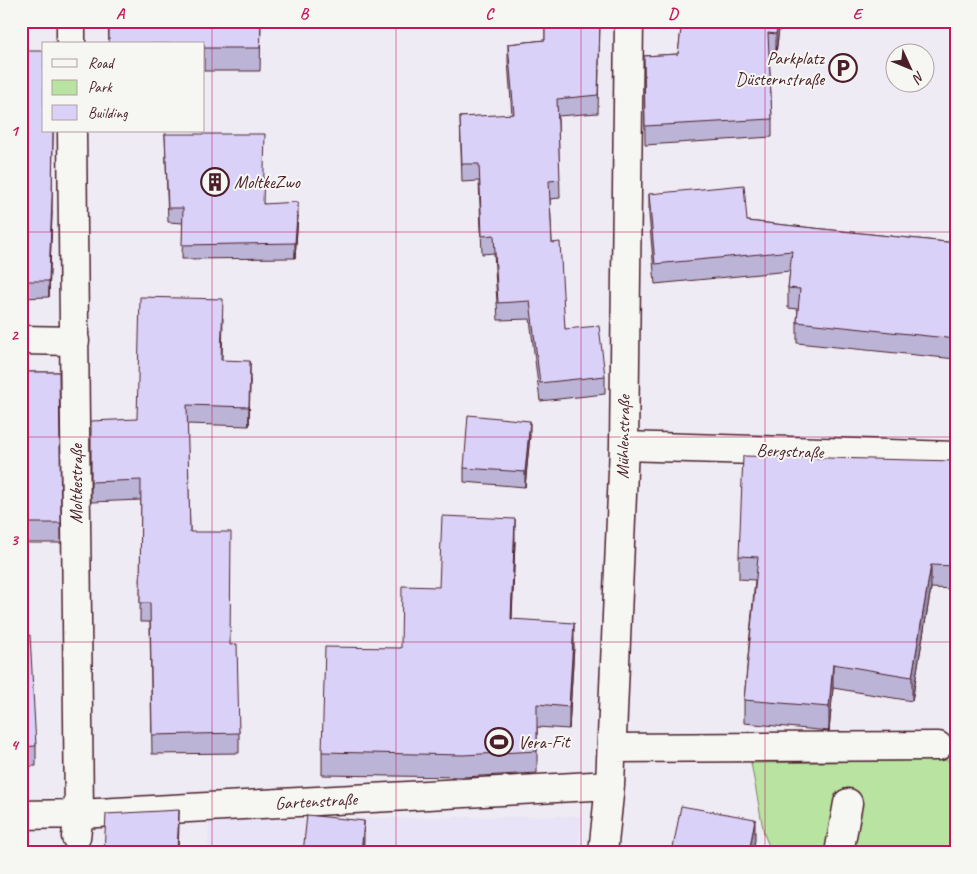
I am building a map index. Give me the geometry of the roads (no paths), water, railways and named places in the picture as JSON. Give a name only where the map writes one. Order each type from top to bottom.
[{"type":"street","points":[[71,21],[71,42]]},
{"type":"street","name":"Mühlenstraße","points":[[603,853],[612,748],[624,446],[629,21]]},
{"type":"street","name":"Moltkestraße","points":[[72,132],[77,826]]},
{"type":"street","points":[[21,340],[75,340]]},
{"type":"street","name":"Bergstraße","points":[[624,446],[956,456]]},
{"type":"street","points":[[612,748],[938,746]]},
{"type":"street","name":"Gartenstraße","points":[[21,816],[77,826],[610,785]]},
{"type":"street","points":[[838,853],[848,803]]},
{"type":"place","name":"Parkplatz Düsternstraße","points":[[843,68]]},
{"type":"place","name":"MoltkeZwo","points":[[215,182]]},
{"type":"place","name":"Vera-Fit","points":[[499,742]]}]
